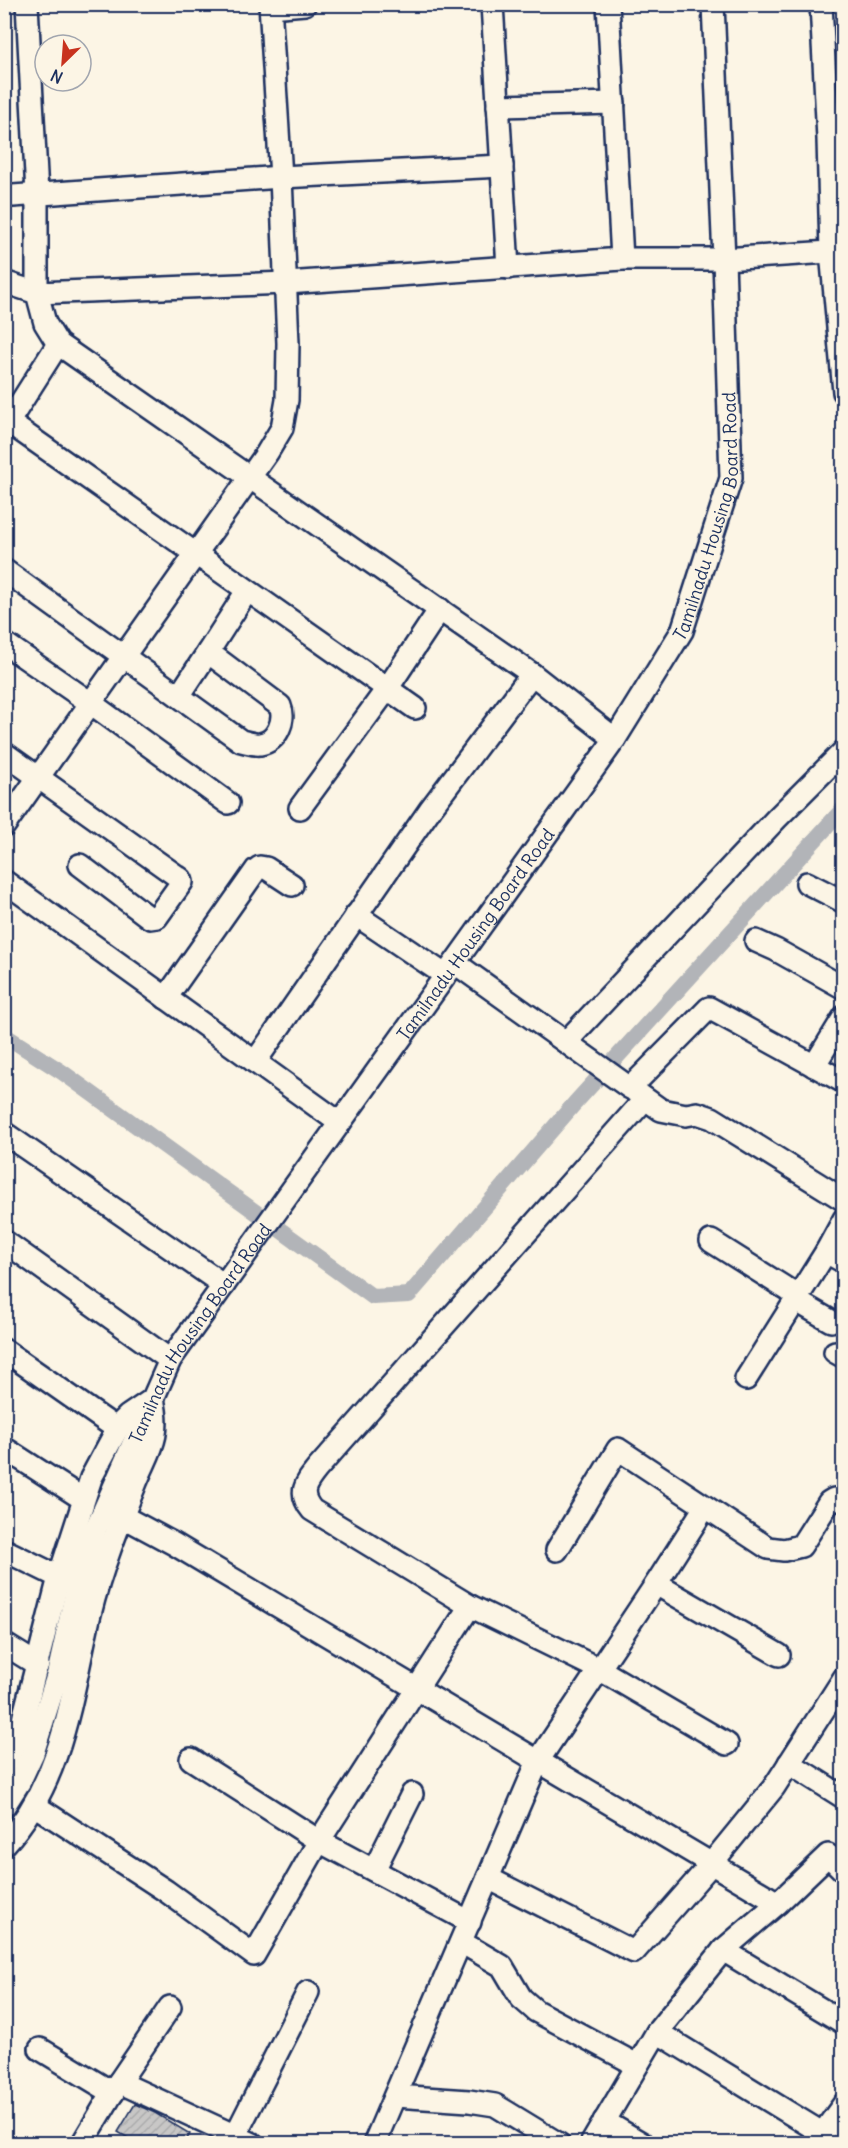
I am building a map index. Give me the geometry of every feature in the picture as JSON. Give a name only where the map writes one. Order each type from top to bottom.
[{"type":"street","points":[[27,4],[37,194],[37,293],[45,323],[58,344],[532,674],[615,739]]},
{"type":"street","points":[[4,826],[92,704],[282,428],[287,400],[287,283],[270,6],[305,4]]},
{"type":"street","points":[[492,4],[508,268]]},
{"type":"street","points":[[608,4],[622,260]]},
{"type":"street","points":[[713,5],[718,4]]},
{"type":"street","points":[[821,4],[836,153],[837,252],[843,392]]},
{"type":"street","name":"Tamilnadu Housing Board Road","points":[[4,1806],[20,1781],[33,1752],[58,1673],[76,1593],[96,1528],[170,1360],[615,739],[682,631],[730,478],[724,260],[713,5]]},
{"type":"street","points":[[498,106],[614,103]]},
{"type":"street","points":[[13,196],[281,177],[502,166]]},
{"type":"street","points":[[4,282],[37,293],[287,283],[622,260],[724,260],[837,252]]},
{"type":"street","points":[[58,344],[6,423],[416,708]]},
{"type":"street","points":[[4,570],[241,741],[260,744],[269,741],[282,723],[283,714],[280,706],[208,652]]},
{"type":"street","points":[[179,696],[247,591]]},
{"type":"street","points":[[300,808],[387,689],[440,609]]},
{"type":"street","points":[[4,643],[228,803]]},
{"type":"street","points":[[255,1062],[431,808],[532,674]]},
{"type":"street","points":[[566,1042],[843,751]]},
{"type":"street","points":[[4,753],[181,879],[182,882],[157,917],[150,918],[80,865]]},
{"type":"street","points":[[166,998],[256,870],[260,867],[266,868],[292,885]]},
{"type":"street","points":[[4,881],[340,1123]]},
{"type":"street","points":[[807,883],[843,902]]},
{"type":"street","points":[[356,915],[450,969],[566,1042],[661,1110],[686,1115],[697,1113],[712,1118],[843,1200]]},
{"type":"street","points":[[756,940],[843,988]]},
{"type":"street","points":[[727,1744],[599,1669],[470,1606],[312,1510],[303,1493],[306,1484],[325,1460],[632,1089],[709,1008],[843,1082]]},
{"type":"street","points":[[814,1066],[843,1017]]},
{"type":"street","points":[[4,1133],[224,1286]]},
{"type":"street","points":[[746,1379],[796,1298],[835,1257],[843,1219]]},
{"type":"street","points":[[4,1241],[170,1360]]},
{"type":"street","points":[[711,1241],[831,1321]]},
{"type":"street","points":[[4,1350],[117,1429]]},
{"type":"street","points":[[4,1767],[19,1735],[59,1577],[83,1499],[117,1429],[128,1416],[153,1399],[157,1417],[155,1440],[122,1516],[101,1573],[66,1724],[56,1756],[34,1805],[4,1845]]},
{"type":"street","points":[[4,1448],[83,1499]]},
{"type":"street","points":[[557,1550],[618,1449],[768,1548],[784,1550],[801,1546],[829,1502],[834,1499],[843,1501]]},
{"type":"street","points":[[374,2144],[538,1761],[705,1507]]},
{"type":"street","points":[[122,1516],[174,1544],[778,1903]]},
{"type":"street","points":[[4,1550],[59,1577]]},
{"type":"street","points":[[656,1584],[779,1655]]},
{"type":"street","points":[[34,1805],[166,1890],[254,1955],[319,1841],[470,1606]]},
{"type":"street","points":[[4,1644],[38,1665]]},
{"type":"street","points":[[488,1878],[634,1952],[712,1863],[774,1787],[843,1678]]},
{"type":"street","points":[[191,1759],[319,1841],[470,1922]]},
{"type":"street","points":[[789,1762],[843,1797]]},
{"type":"street","points":[[374,1870],[412,1794]]},
{"type":"street","points":[[591,2144],[657,2032],[723,1950],[778,1903],[828,1854],[843,1871]]},
{"type":"street","points":[[461,1942],[502,1966],[521,1998],[536,2011],[637,2065]]},
{"type":"street","points":[[723,1950],[843,2023]]},
{"type":"street","points":[[40,2049],[116,2088],[240,2141],[308,1992]]},
{"type":"street","points":[[82,2144],[170,2007]]},
{"type":"street","points":[[657,2032],[819,2138],[843,2104]]},
{"type":"street","points":[[395,2096],[495,2105],[559,2144]]},
{"type":"street","points":[[604,2121],[643,2144]]},
{"type":"building","points":[[135,2104],[190,2134],[184,2144],[138,2144],[118,2132]]},
{"type":"waterway","points":[[4,1035],[62,1072],[373,1297],[409,1295],[575,1103],[844,808]]}]
